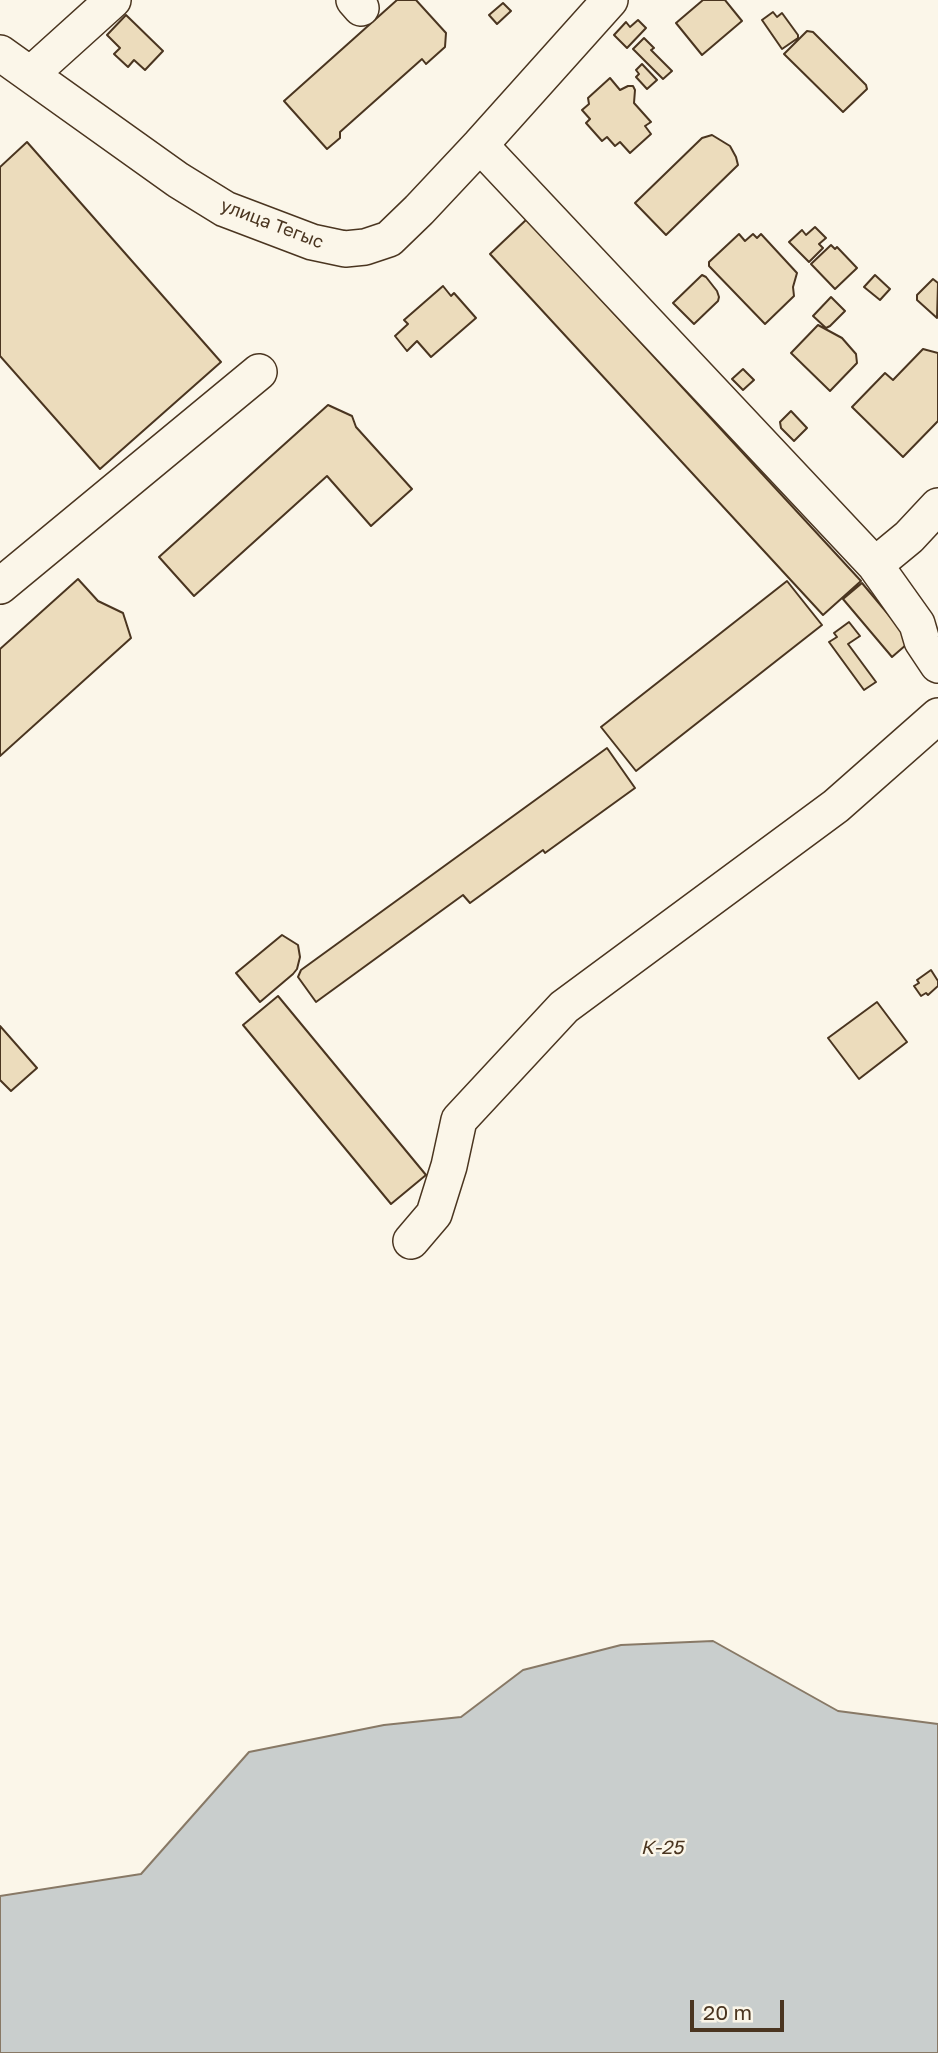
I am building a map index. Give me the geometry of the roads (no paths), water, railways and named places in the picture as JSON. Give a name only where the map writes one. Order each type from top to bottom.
[{"type":"street","points":[[31,75],[113,0]]},
{"type":"street","name":"улица Тегыс","points":[[0,53],[178,180],[225,209],[312,242],[345,249],[365,247],[389,239],[480,145],[610,0]]},
{"type":"street","points":[[480,145],[875,565],[916,624],[922,641],[938,665]]},
{"type":"street","points":[[0,586],[259,372]]},
{"type":"street","points":[[875,565],[909,537],[938,506]]},
{"type":"street","points":[[411,1241],[434,1214],[449,1166],[458,1120],[564,1007],[836,806],[938,716]]},
{"type":"water","name":"К-25","points":[[713,1641],[838,1711],[938,1724],[938,2053],[0,2053],[0,1896],[141,1874],[249,1752],[384,1725],[461,1717],[523,1670],[621,1645]]}]
